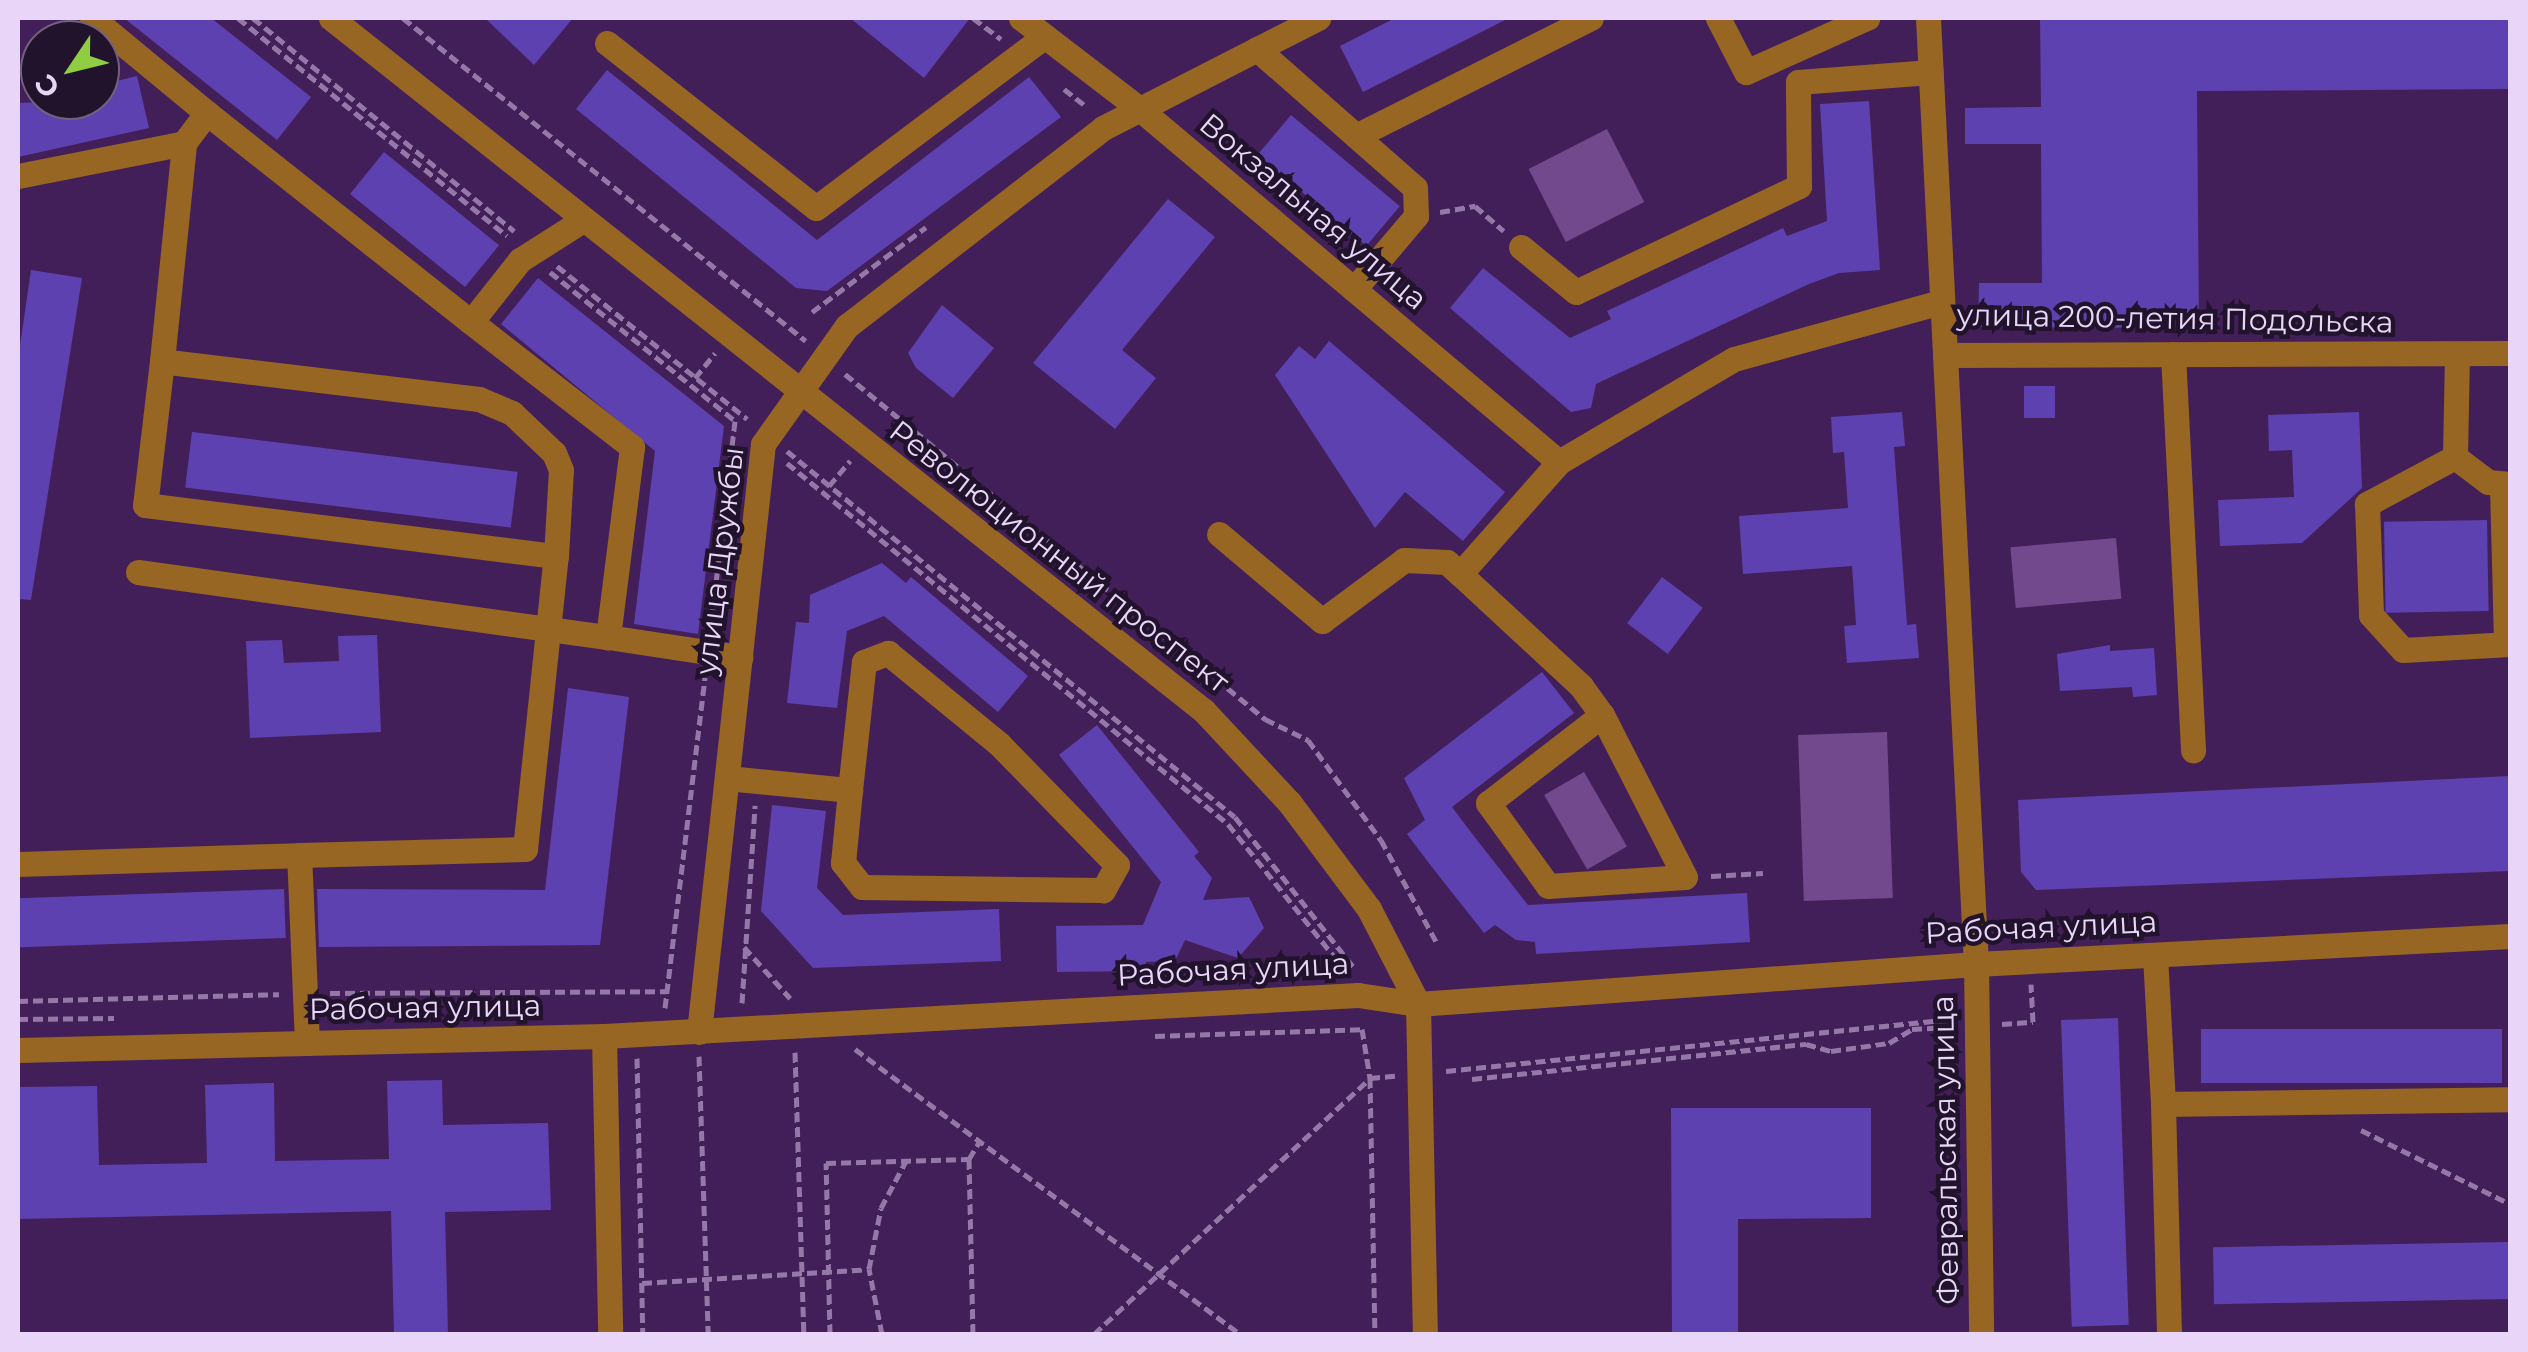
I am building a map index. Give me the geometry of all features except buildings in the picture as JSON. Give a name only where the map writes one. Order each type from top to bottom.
[{"type":"street","points":[[92,18],[632,447],[608,636]]},
{"type":"street","name":"Революционный проспект","points":[[332,18],[1241,746],[1368,909],[1418,1004],[1426,1334]]},
{"type":"street","name":"Вокзальная улица","points":[[1021,18],[1141,110],[1558,462]]},
{"type":"street","name":"улица Дружбы","points":[[699,1042],[768,436],[846,326],[1103,128],[1318,18]]},
{"type":"street","points":[[1356,136],[1591,18]]},
{"type":"street","points":[[1718,18],[1746,72],[1867,18]]},
{"type":"street","points":[[1928,18],[1941,302]]},
{"type":"street","points":[[607,43],[816,208],[1045,36]]},
{"type":"street","points":[[1257,49],[1415,188],[1416,216],[1354,289]]},
{"type":"street","points":[[1522,246],[1576,292],[1799,186],[1798,82],[1931,72]]},
{"type":"street","points":[[207,113],[184,143],[145,505],[556,556]]},
{"type":"street","points":[[18,176],[184,143]]},
{"type":"street","points":[[471,322],[533,252],[583,220]]},
{"type":"street","name":"улица 200-летия Подольска","points":[[1460,574],[1558,462],[1734,359],[1941,302],[1944,355],[2028,345],[2173,354],[2230,344],[2380,343],[2457,354],[2510,352]]},
{"type":"street","points":[[2173,354],[2194,750]]},
{"type":"street","points":[[2455,457],[2457,354]]},
{"type":"street","name":"Февральская улица","points":[[1944,355],[1976,964],[1981,1334]]},
{"type":"street","points":[[18,864],[525,849],[556,556],[561,470],[554,453],[512,413],[479,399],[162,361]]},
{"type":"street","points":[[2455,457],[2506,486],[2508,644],[2402,650],[2372,615],[2367,504],[2455,457]]},
{"type":"street","points":[[1219,534],[1322,621],[1404,560],[1447,562],[1580,686],[1602,715],[1685,877],[1548,886],[1488,803],[1602,715]]},
{"type":"street","points":[[138,572],[740,656]]},
{"type":"street","points":[[888,654],[999,744],[1117,865],[1103,890],[862,886],[843,863],[850,790],[864,662],[888,654]]},
{"type":"street","points":[[727,778],[850,790]]},
{"type":"street","points":[[300,855],[307,1044]]},
{"type":"street","name":"Рабочая улица","points":[[18,1050],[604,1036],[699,1042],[1358,995],[1418,1004],[1976,964],[2510,936]]},
{"type":"street","points":[[2155,954],[2164,1104],[2169,1334]]},
{"type":"street","points":[[604,1036],[610,1334]]},
{"type":"street","points":[[2164,1104],[2510,1098]]},
{"type":"path","points":[[238,18],[768,436],[1235,817],[1355,969]]},
{"type":"path","points":[[253,18],[735,421],[666,1008]]},
{"type":"path","points":[[403,18],[825,357],[1265,719],[1308,740],[1381,840],[1438,945]]},
{"type":"path","points":[[974,18],[1021,54]]},
{"type":"path","points":[[1060,86],[1087,107],[1072,118]]},
{"type":"path","points":[[1416,216],[1475,206],[1522,246]]},
{"type":"path","points":[[812,312],[934,221]]},
{"type":"path","points":[[785,483],[787,464],[1228,824],[1346,971]]},
{"type":"path","points":[[742,1006],[742,944],[757,781]]},
{"type":"path","points":[[1685,877],[1763,873]]},
{"type":"path","points":[[742,944],[794,1003]]},
{"type":"path","points":[[18,1001],[306,993],[668,991]]},
{"type":"path","points":[[1472,1068],[2006,1016]]},
{"type":"path","points":[[1362,1028],[1370,1078],[1376,1334]]},
{"type":"path","points":[[699,1042],[708,1334]]},
{"type":"path","points":[[852,1047],[1240,1334]]},
{"type":"path","points":[[795,1049],[804,1334]]},
{"type":"path","points":[[637,1055],[643,1334]]},
{"type":"path","points":[[1094,1334],[1370,1078]]},
{"type":"path","points":[[2356,1127],[2510,1204]]},
{"type":"path","points":[[973,1334],[969,1160],[980,1141]]},
{"type":"path","points":[[830,1334],[826,1163],[969,1160]]},
{"type":"path","points":[[882,1334],[869,1270],[882,1208],[906,1161]]},
{"type":"path","points":[[608,1284],[869,1270]]},
{"type":"shaded area","points":[[1607,129],[1644,202],[1566,242],[1529,169]]},
{"type":"shaded area","points":[[2116,538],[2121,599],[2016,608],[2010,547]]},
{"type":"shaded area","points":[[1887,732],[1893,898],[1804,901],[1798,735]]},
{"type":"shaded area","points":[[1584,772],[1627,846],[1587,869],[1544,795]]}]
